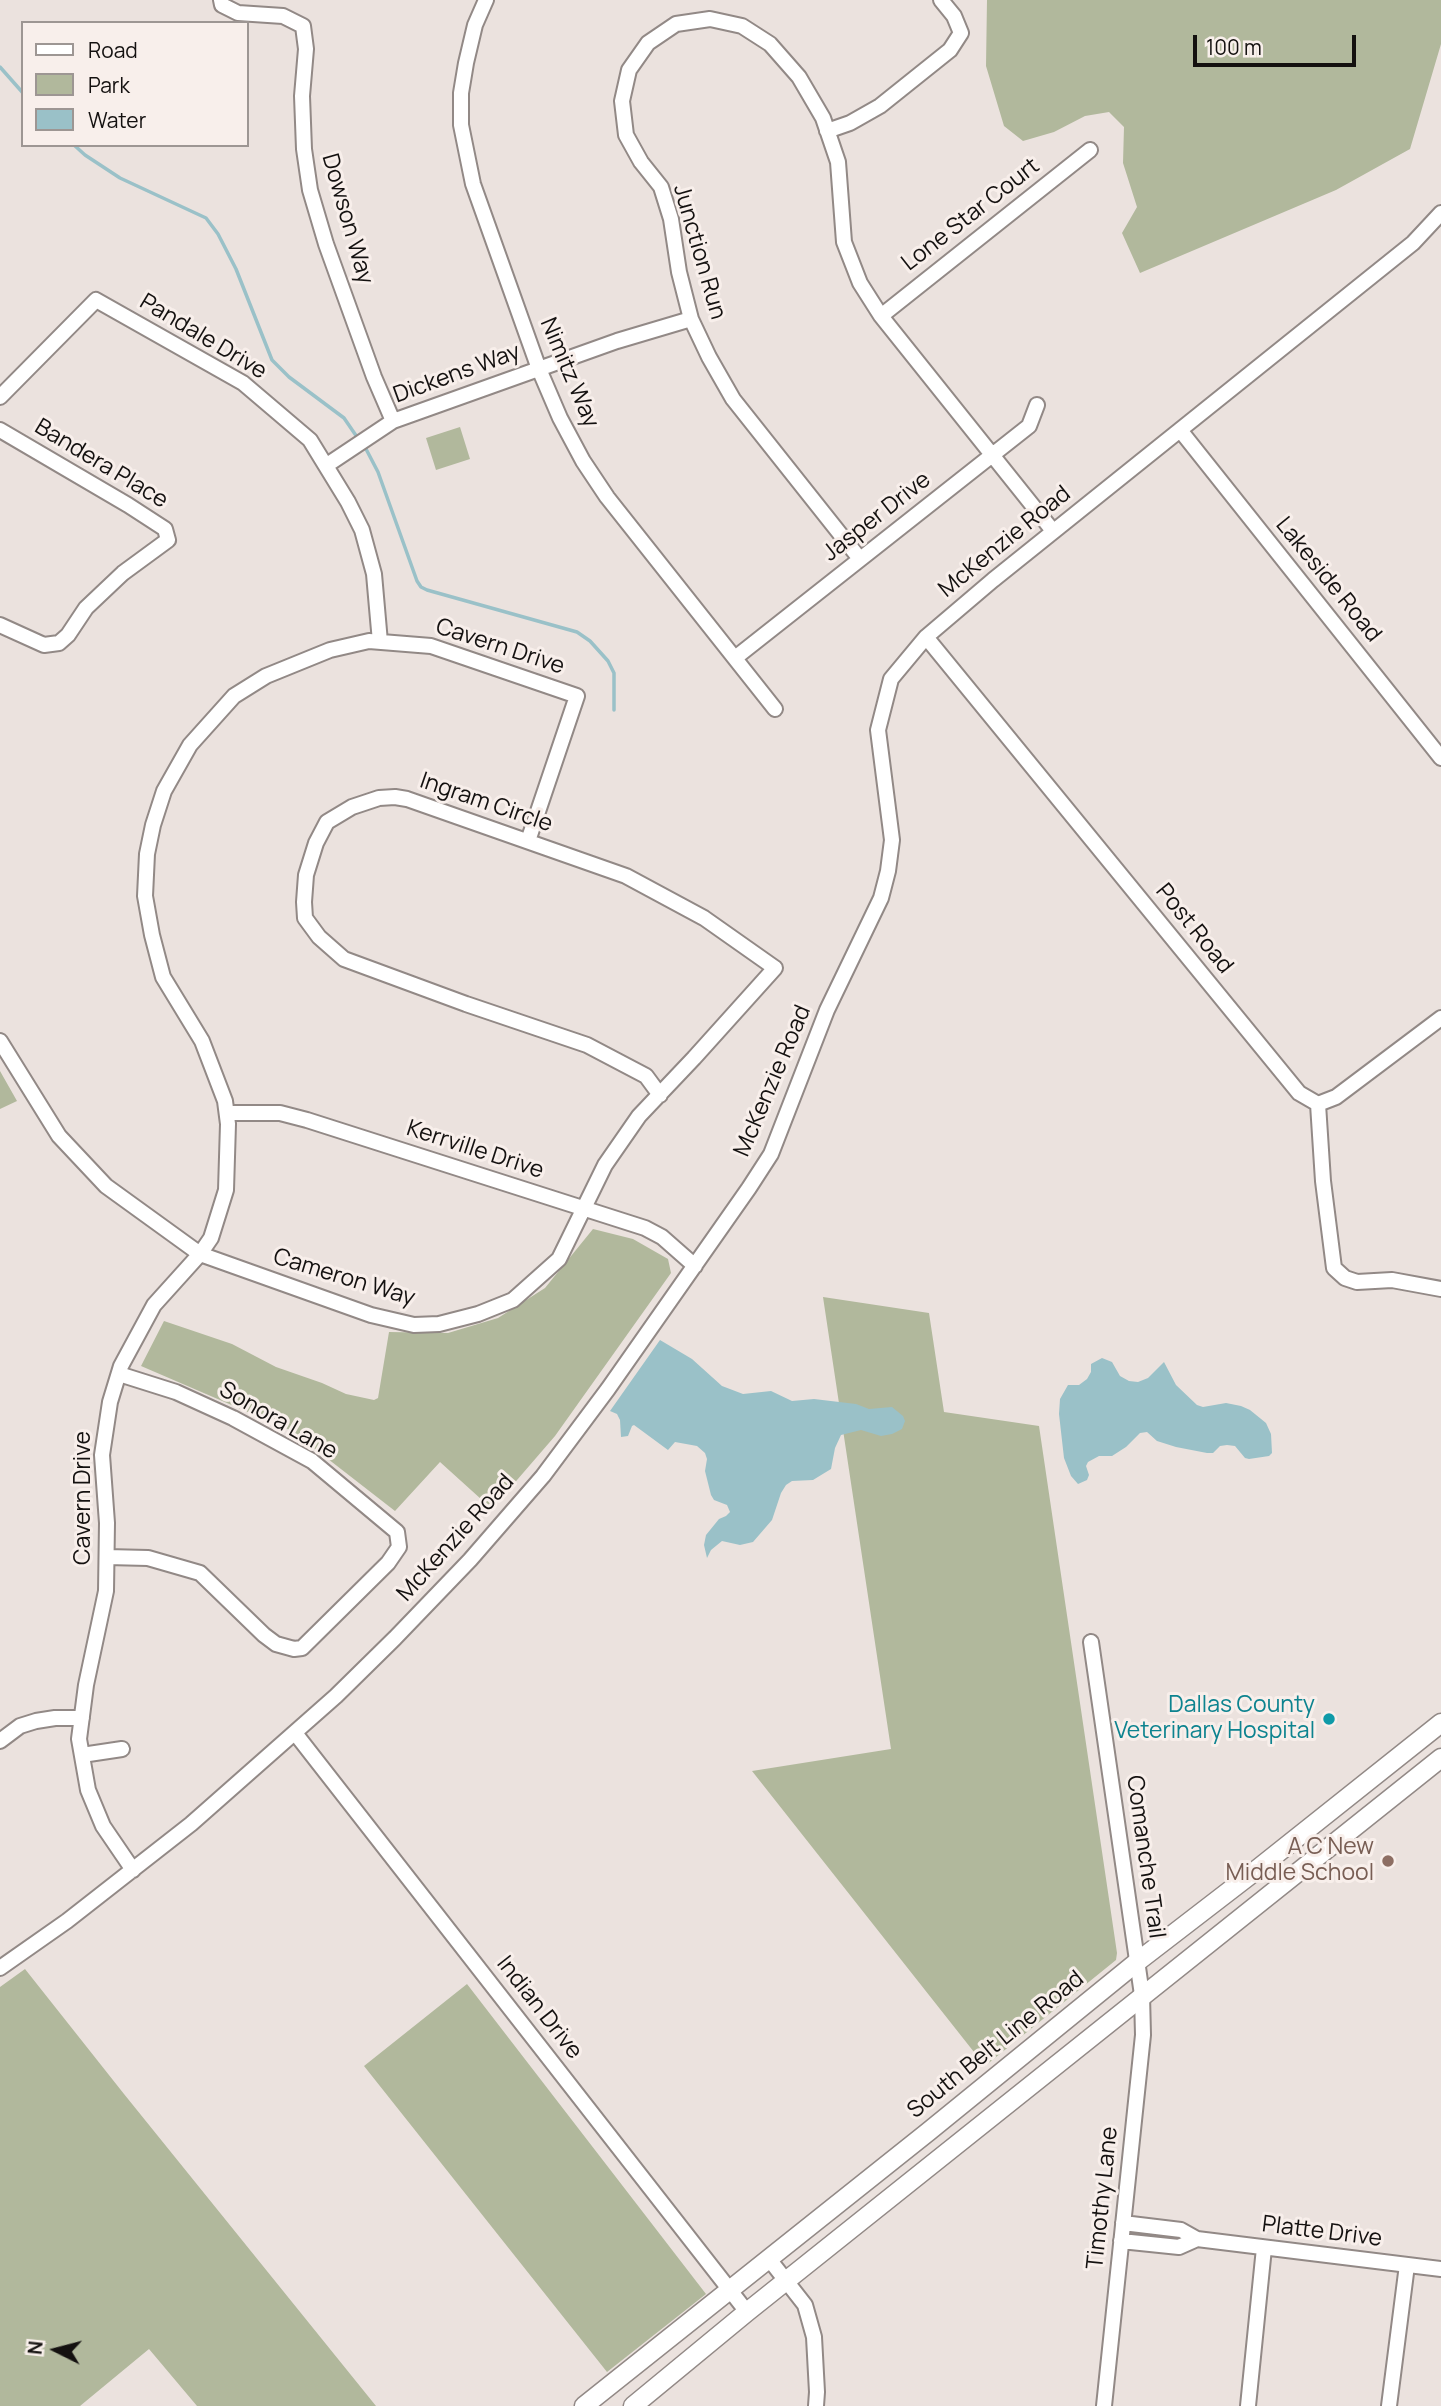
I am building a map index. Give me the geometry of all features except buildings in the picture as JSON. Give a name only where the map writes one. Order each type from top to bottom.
[{"type":"main road","name":"South Belt Line Road","points":[[584,2406],[1137,1962],[1441,1723]]},
{"type":"main road","points":[[632,2406],[1441,1758]]},
{"type":"street","name":"Dowson Way","points":[[221,0],[222,5],[238,13],[283,16],[303,26],[306,49],[302,96],[304,149],[310,190],[326,244],[374,377],[393,421]]},
{"type":"street","name":"Nimitz Way","points":[[486,0],[475,25],[466,63],[461,93],[461,125],[473,184],[539,369],[566,429],[601,488],[775,709]]},
{"type":"street","points":[[827,131],[850,123],[880,106],[950,50],[961,33],[954,16],[941,0]]},
{"type":"street","name":"Junction Run","points":[[860,559],[733,399],[709,358],[691,319],[679,272],[671,219],[661,187],[641,162],[626,135],[622,101],[629,70],[648,43],[676,24],[710,19],[743,26],[770,44],[799,77],[822,118],[838,162],[844,242],[860,284],[881,316],[1054,531]]},
{"type":"street","name":"Lone Star Court","points":[[881,316],[1090,150]]},
{"type":"street","name":"McKenzie Road","points":[[0,1968],[191,1824],[295,1733],[395,1638],[470,1560],[542,1476],[608,1389],[695,1266],[771,1154],[827,1010],[881,898],[892,839],[878,730],[891,679],[926,637],[1413,243],[1441,214]]},
{"type":"street","name":"Pandale Drive","points":[[0,397],[96,300],[243,383],[310,440],[327,465],[362,530],[374,574],[380,642]]},
{"type":"street","name":"Dickens Way","points":[[327,465],[393,421],[618,341],[691,319]]},
{"type":"street","name":"Jasper Drive","points":[[735,658],[1029,426],[1037,405]]},
{"type":"street","name":"Bandera Place","points":[[0,430],[128,505],[165,530],[168,540],[123,573],[86,608],[68,635],[59,643],[44,645],[0,625]]},
{"type":"street","name":"Lakeside Road","points":[[1180,430],[1441,758]]},
{"type":"street","name":"Post Road","points":[[926,637],[1298,1093],[1318,1104]]},
{"type":"street","name":"Cavern Drive","points":[[133,1870],[103,1826],[88,1790],[79,1739],[86,1685],[106,1591],[107,1523],[102,1455],[110,1402],[118,1374],[154,1305],[211,1238],[226,1190],[225,1101],[202,1041],[163,977],[145,896],[147,854],[164,791],[190,745],[234,696],[266,676],[330,650],[369,640],[431,646],[577,695],[528,841]]},
{"type":"street","name":"Ingram Circle","points":[[660,1095],[646,1076],[587,1045],[344,959],[319,937],[305,918],[306,875],[316,843],[327,822],[352,807],[379,798],[407,799],[626,876],[704,918],[775,968]]},
{"type":"street","name":"Cameron Way","points":[[0,1041],[59,1136],[106,1186],[200,1254],[371,1315],[414,1325],[439,1324],[478,1314],[513,1300],[559,1259],[605,1165],[639,1116],[775,968]]},
{"type":"street","points":[[1441,1018],[1336,1097],[1318,1104],[1323,1181],[1334,1268],[1345,1278],[1357,1282],[1392,1280],[1441,1289]]},
{"type":"street","name":"Kerrville Drive","points":[[227,1113],[279,1113],[307,1120],[584,1208],[645,1228],[663,1237],[695,1266]]},
{"type":"street","name":"Sonora Lane","points":[[107,1556],[148,1558],[200,1573],[264,1635],[276,1644],[294,1649],[302,1648],[388,1563],[398,1546],[397,1532],[312,1461],[233,1418],[176,1392],[118,1374]]},
{"type":"street","name":"Comanche Trail","points":[[1091,1642],[1142,1995]]},
{"type":"street","points":[[0,1741],[20,1726],[36,1721],[82,1718]]},
{"type":"street","name":"Indian Drive","points":[[295,1733],[747,2312]]},
{"type":"street","points":[[82,1755],[122,1749]]},
{"type":"street","name":"Timothy Lane","points":[[1104,2406],[1143,2035],[1142,1995]]},
{"type":"street","name":"Platte Drive","points":[[1123,2223],[1181,2230],[1197,2239],[1441,2269]]},
{"type":"street","name":"Platte Drive","points":[[1121,2241],[1179,2248],[1197,2239]]},
{"type":"street","points":[[1248,2406],[1264,2248]]},
{"type":"street","points":[[769,2259],[805,2305],[814,2337],[816,2406]]},
{"type":"street","points":[[1389,2406],[1407,2265]]},
{"type":"green space","points":[[987,0],[1441,0],[1441,44],[1410,149],[1336,190],[1140,273],[1122,233],[1137,207],[1123,163],[1124,127],[1109,112],[1085,116],[1054,132],[1023,141],[1004,126],[986,66]]},
{"type":"green space","points":[[460,427],[470,459],[436,470],[426,438]]},
{"type":"green space","points":[[0,1071],[17,1101],[0,1109]]},
{"type":"green space","points":[[593,1229],[633,1239],[668,1259],[671,1273],[555,1436],[492,1509],[440,1462],[395,1511],[292,1431],[141,1366],[164,1321],[232,1344],[276,1367],[346,1394],[374,1400],[378,1398],[389,1332],[448,1333],[498,1318],[545,1288]]},
{"type":"green space","points":[[823,1297],[929,1313],[944,1412],[1039,1426],[1117,1953],[1116,1960],[985,2066],[752,1771],[891,1749]]},
{"type":"green space","points":[[25,1969],[376,2406],[197,2406],[149,2349],[80,2406],[0,2406],[0,1987]]},
{"type":"green space","points":[[467,1984],[706,2294],[607,2372],[364,2066]]},
{"type":"water","points":[[660,1340],[692,1359],[722,1386],[743,1394],[771,1391],[792,1401],[814,1399],[856,1404],[869,1409],[892,1407],[905,1421],[902,1429],[892,1434],[881,1436],[861,1430],[841,1435],[831,1469],[813,1480],[792,1481],[786,1485],[772,1520],[753,1542],[740,1545],[722,1541],[711,1550],[707,1558],[704,1545],[706,1535],[719,1519],[730,1512],[727,1505],[714,1500],[711,1495],[705,1471],[705,1453],[697,1446],[675,1442],[668,1450],[634,1425],[628,1436],[621,1437],[620,1420],[617,1414],[610,1411]]},
{"type":"water","points":[[1102,1358],[1112,1362],[1120,1376],[1138,1382],[1148,1378],[1164,1362],[1176,1385],[1197,1405],[1203,1407],[1226,1403],[1250,1410],[1266,1423],[1271,1434],[1272,1453],[1269,1456],[1249,1459],[1235,1446],[1227,1445],[1220,1446],[1213,1453],[1207,1453],[1176,1447],[1157,1441],[1147,1432],[1140,1433],[1112,1456],[1099,1456],[1088,1462],[1087,1480],[1078,1484],[1071,1476],[1064,1458],[1060,1399],[1068,1385],[1079,1385],[1087,1379],[1091,1364]]},
{"type":"waterway","points":[[0,67],[21,91]]},
{"type":"waterway","points":[[76,147],[120,178],[206,218],[218,234],[236,269],[272,360],[289,377],[344,418],[357,437]]},
{"type":"waterway","points":[[366,449],[378,472],[421,587],[577,632],[590,641],[608,661],[614,673],[614,710]]},
{"type":"place","name":"Dallas County Veterinary Hospital","points":[[1329,1719]]},
{"type":"place","name":"A C New Middle School","points":[[1388,1861]]}]
